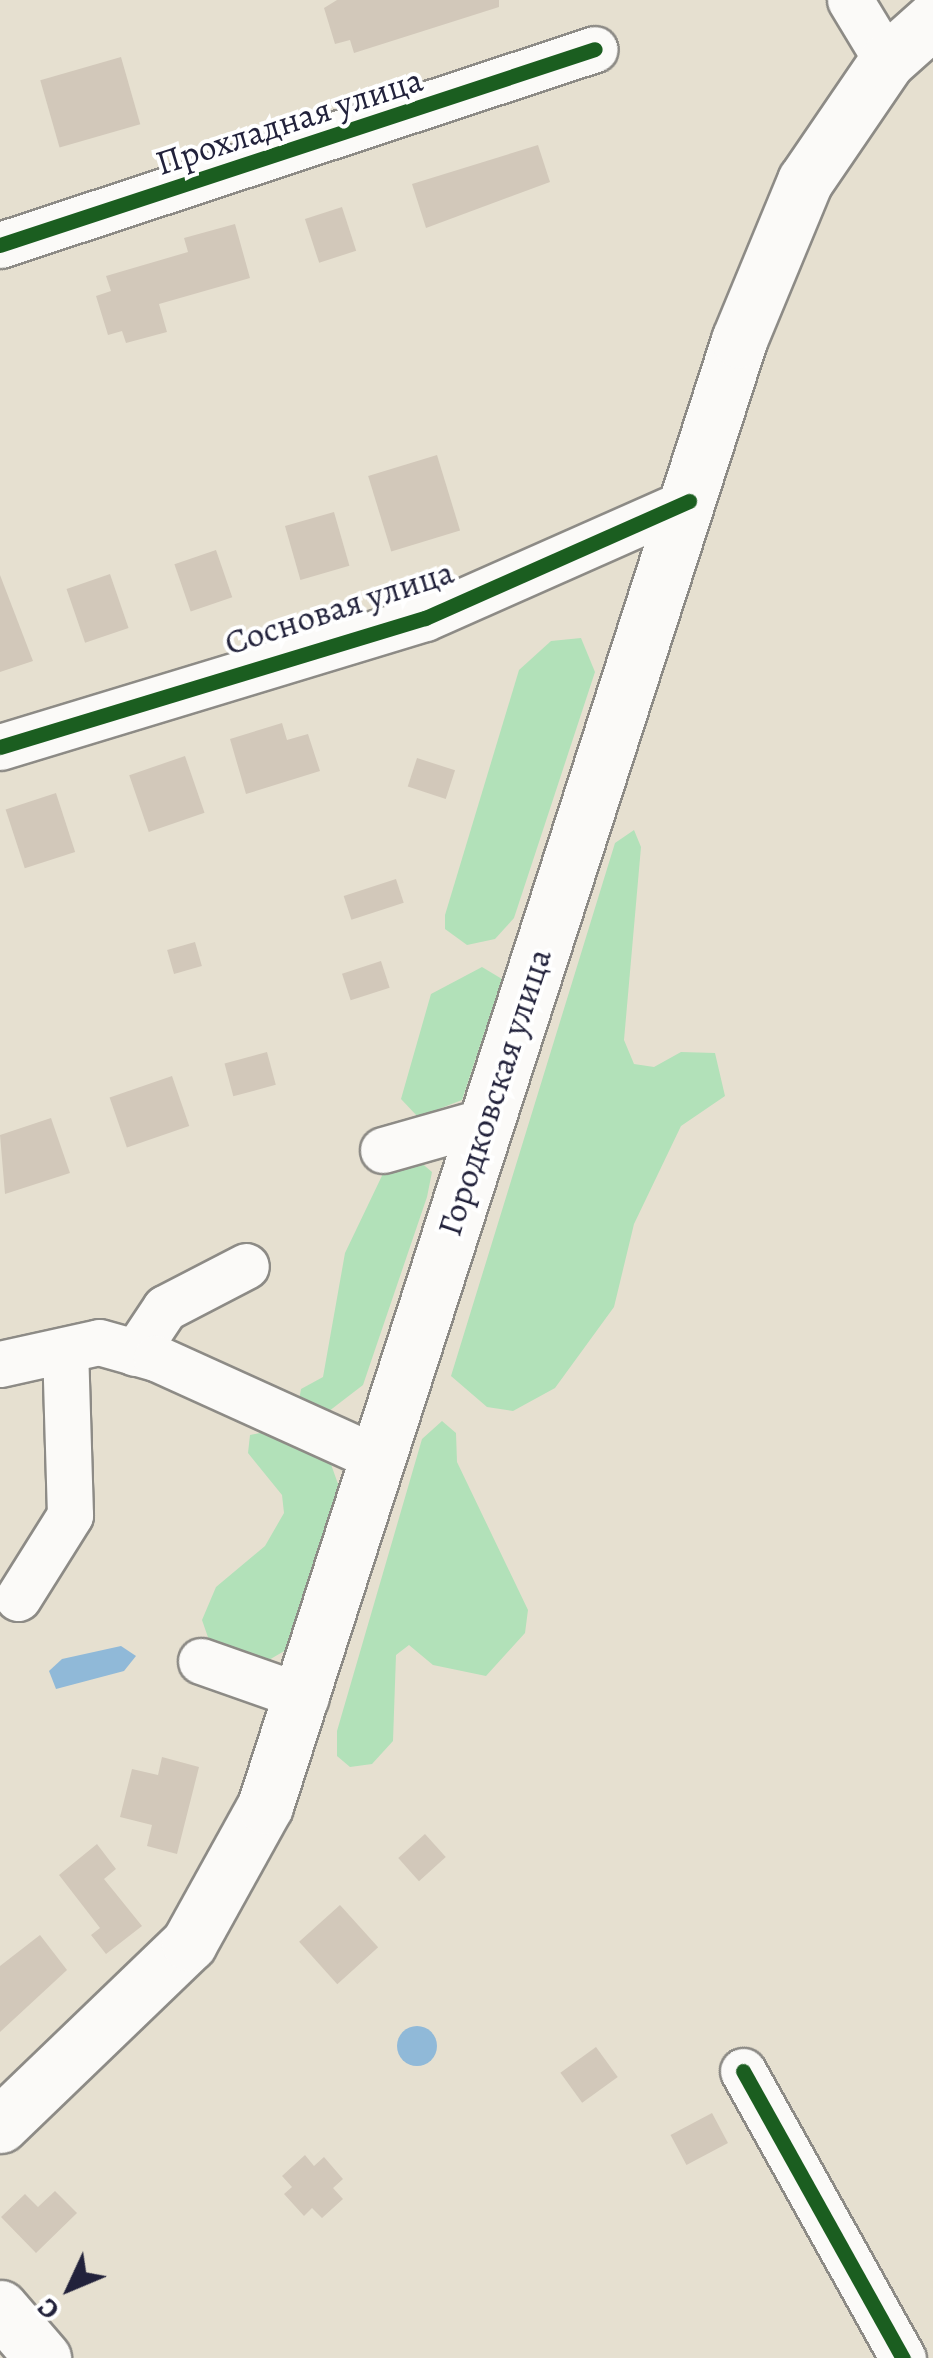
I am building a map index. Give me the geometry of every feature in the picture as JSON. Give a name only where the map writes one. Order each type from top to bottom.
[{"type":"main road","name":"Городковская улица","points":[[0,2125],[190,1943],[266,1806],[306,1698],[374,1458],[739,340],[805,181],[887,61],[933,20]]},
{"type":"main road","points":[[0,2308],[43,2358]]},
{"type":"street","points":[[850,0],[887,61]]},
{"type":"street","name":"Прохладная улица","points":[[0,245],[595,49]]},
{"type":"street","name":"Сосновая улица","points":[[0,747],[426,618],[689,500]]},
{"type":"street","points":[[383,1150],[485,1121]]},
{"type":"street","points":[[135,1353],[165,1308],[246,1266]]},
{"type":"street","points":[[0,1364],[99,1342],[135,1353],[374,1458]]},
{"type":"street","points":[[18,1598],[70,1515],[65,1351]]},
{"type":"street","points":[[201,1661],[306,1698]]},
{"type":"street","points":[[742,2071],[904,2358]]},
{"type":"green space","points":[[581,638],[595,672],[514,918],[495,939],[467,945],[445,929],[445,915],[519,670],[551,641]]},
{"type":"green space","points":[[634,830],[641,847],[624,1040],[634,1064],[654,1067],[681,1052],[715,1053],[725,1096],[681,1126],[634,1224],[614,1307],[555,1388],[513,1411],[487,1407],[451,1376],[615,843]]},
{"type":"green space","points":[[482,967],[502,979],[462,1100],[418,1117],[401,1099],[431,994]]},
{"type":"green space","points":[[412,1155],[432,1172],[427,1197],[363,1385],[320,1418],[298,1406],[301,1389],[323,1377],[345,1253],[390,1159]]},
{"type":"green space","points":[[442,1421],[456,1433],[457,1462],[528,1610],[525,1633],[486,1676],[433,1665],[409,1645],[396,1655],[393,1741],[372,1764],[350,1767],[337,1756],[337,1731],[422,1439]]},
{"type":"green space","points":[[274,1430],[327,1453],[343,1498],[286,1650],[262,1664],[211,1646],[202,1620],[216,1587],[265,1546],[284,1513],[282,1495],[248,1453],[250,1435]]},
{"type":"water","points":[[121,1646],[136,1656],[124,1671],[56,1689],[49,1671],[62,1659]]},
{"type":"water","points":[[417,2026],[431,2032],[437,2046],[431,2060],[417,2066],[403,2060],[397,2046],[403,2032]]},
{"type":"building","points":[[337,0],[499,0],[499,7],[354,53],[350,40],[335,44],[324,8]]},
{"type":"building","points":[[121,57],[140,124],[60,147],[40,80]]},
{"type":"building","points":[[538,145],[550,182],[426,228],[412,184]]},
{"type":"building","points":[[342,207],[356,251],[319,263],[305,219]]},
{"type":"building","points":[[235,224],[250,278],[159,304],[167,332],[126,343],[122,331],[108,335],[96,296],[111,291],[106,276],[188,252],[184,238]]},
{"type":"building","points":[[437,455],[460,531],[391,552],[368,476]]},
{"type":"building","points":[[334,512],[349,566],[300,580],[285,526]]},
{"type":"building","points":[[216,550],[232,597],[191,612],[174,564]]},
{"type":"building","points":[[110,574],[129,628],[85,643],[67,589]]},
{"type":"building","points":[[0,575],[33,661],[0,672]]},
{"type":"building","points":[[282,723],[287,740],[308,734],[320,771],[246,794],[230,739]]},
{"type":"building","points":[[185,756],[205,813],[149,832],[129,775]]},
{"type":"building","points":[[417,758],[455,770],[446,799],[408,787]]},
{"type":"building","points":[[56,793],[75,852],[25,868],[6,809]]},
{"type":"building","points":[[396,879],[404,903],[351,920],[344,896]]},
{"type":"building","points":[[195,942],[202,966],[174,974],[167,950]]},
{"type":"building","points":[[381,961],[390,988],[351,1000],[342,974]]},
{"type":"building","points":[[267,1052],[276,1085],[233,1096],[224,1063]]},
{"type":"building","points":[[172,1076],[189,1126],[127,1148],[110,1097]]},
{"type":"building","points":[[51,1118],[70,1173],[5,1194],[0,1135]]},
{"type":"building","points":[[162,1757],[199,1767],[177,1854],[147,1846],[152,1825],[120,1817],[132,1769],[158,1775]]},
{"type":"building","points":[[425,1834],[446,1857],[419,1881],[398,1858]]},
{"type":"building","points":[[97,1844],[116,1869],[104,1879],[142,1926],[106,1954],[91,1935],[100,1928],[59,1875]]},
{"type":"building","points":[[340,1905],[378,1947],[337,1984],[299,1942]]},
{"type":"building","points":[[40,1935],[67,1970],[0,2032],[0,1966]]},
{"type":"building","points":[[596,2047],[618,2077],[582,2103],[560,2073]]},
{"type":"building","points":[[712,2113],[728,2143],[686,2165],[671,2135]]},
{"type":"building","points":[[305,2155],[314,2166],[324,2157],[343,2179],[333,2188],[343,2199],[322,2218],[312,2208],[304,2216],[284,2194],[292,2187],[282,2176]]},
{"type":"building","points":[[55,2191],[77,2213],[36,2253],[1,2217],[25,2194],[38,2207]]},
{"type":"cycle path","points":[[0,245],[595,49]]},
{"type":"cycle path","points":[[0,747],[425,618],[689,501]]},
{"type":"cycle path","points":[[743,2071],[903,2358]]}]
